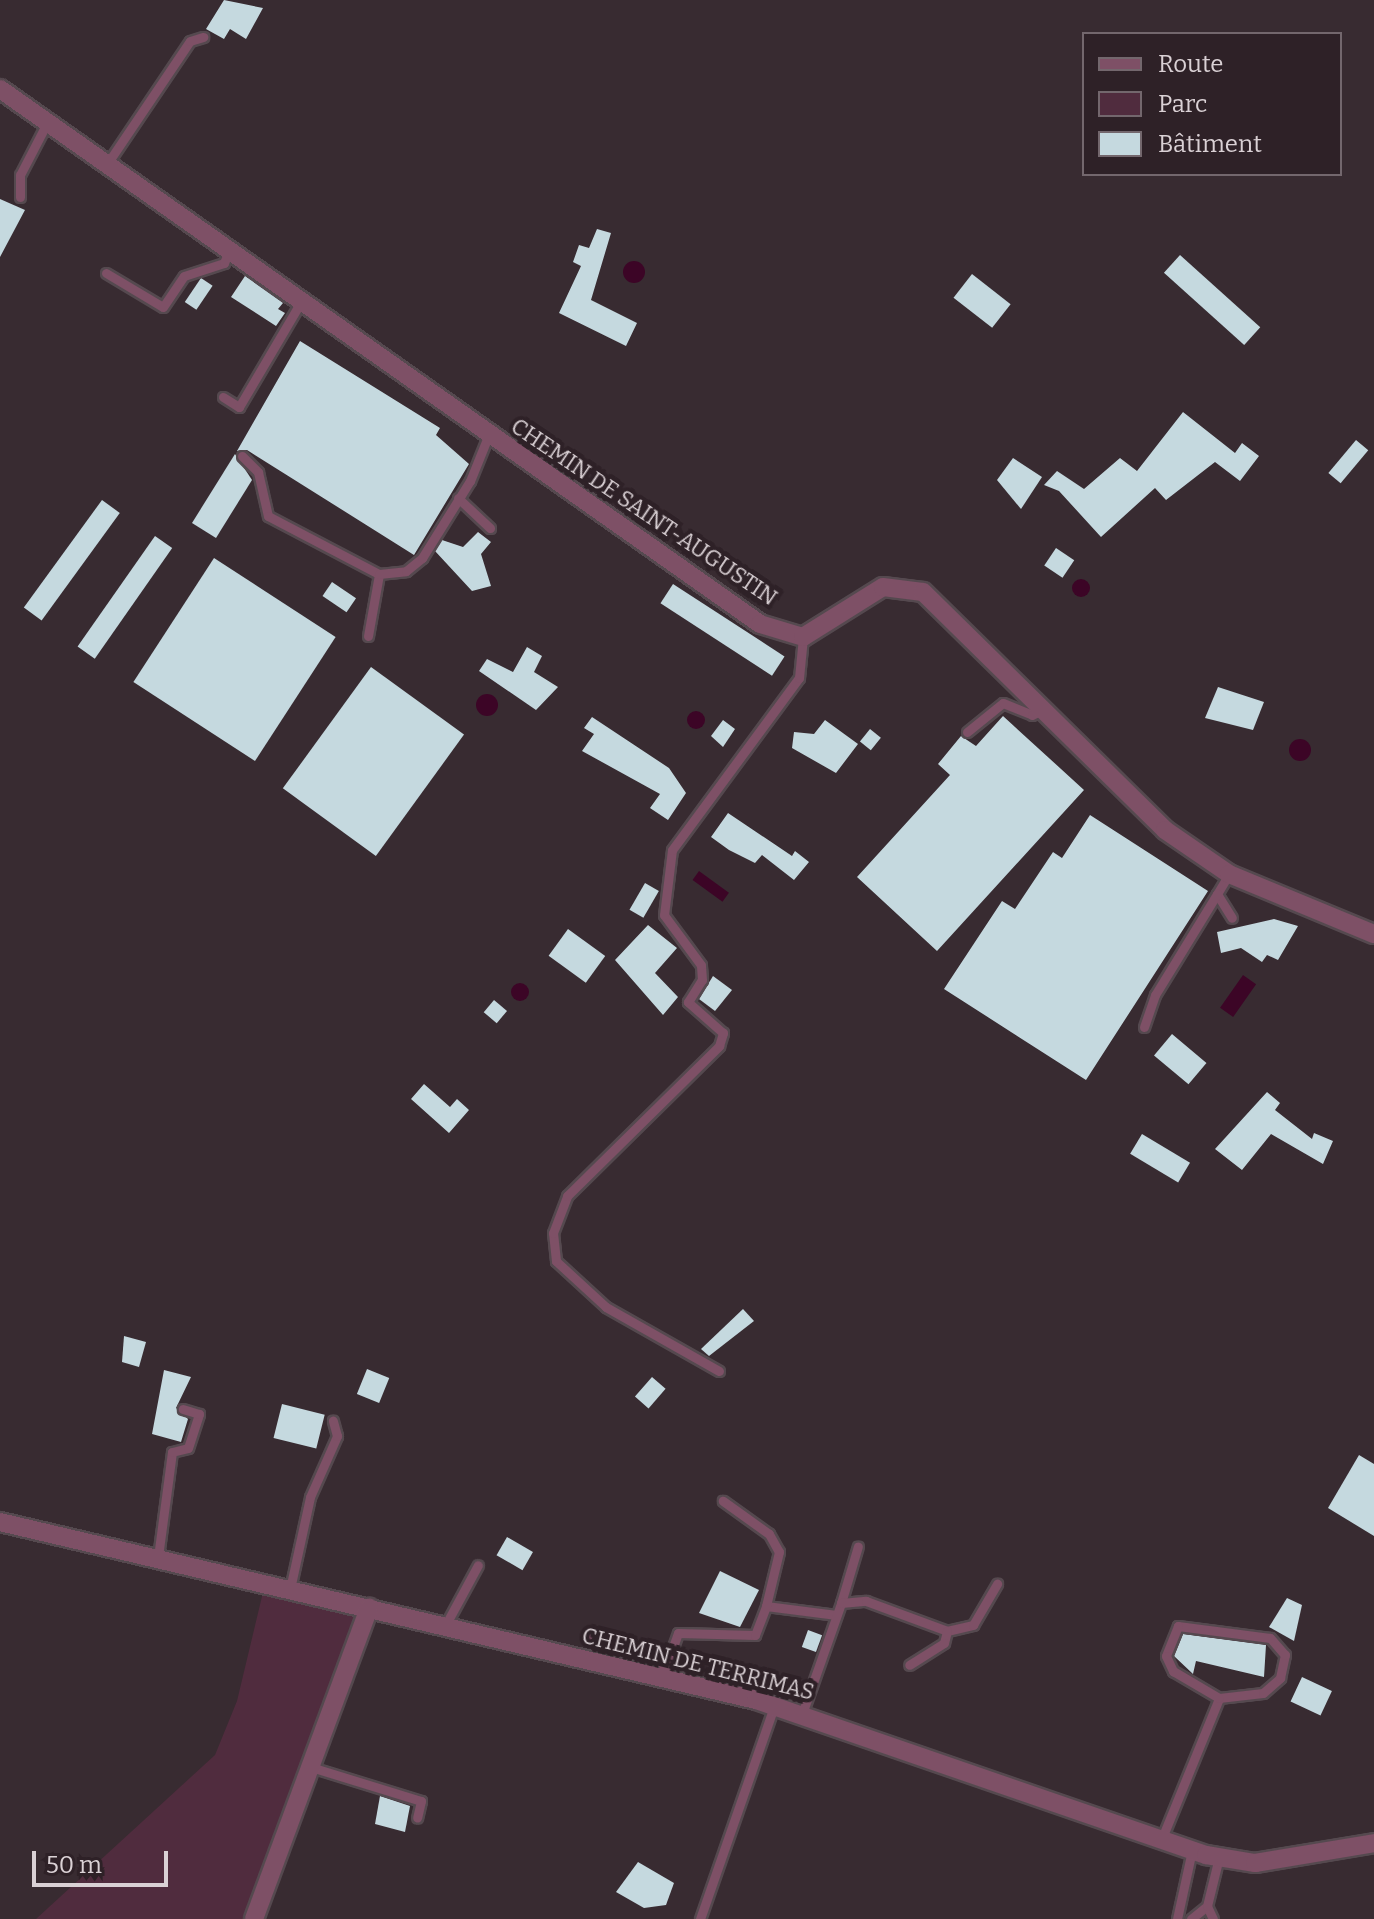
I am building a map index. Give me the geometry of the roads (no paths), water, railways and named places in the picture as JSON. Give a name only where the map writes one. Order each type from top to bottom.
[{"type":"street","name":"CHEMIN DE SAINT-AUGUSTIN","points":[[0,89],[760,624],[803,637]]},
{"type":"street","points":[[803,637],[883,587],[905,586],[953,614],[1129,799],[1229,874],[1374,934]]},
{"type":"street","name":"CHEMIN DE TERRIMAS","points":[[0,1522],[445,1626],[665,1672],[802,1714],[1219,1857],[1255,1863],[1374,1843]]},
{"type":"street","points":[[254,1919],[314,1768],[369,1608]]},
{"type":"lane","points":[[107,164],[190,41],[203,37]]},
{"type":"lane","points":[[20,197],[20,175],[47,123]]},
{"type":"lane","points":[[106,273],[163,307],[184,276],[224,263],[230,248]]},
{"type":"lane","points":[[223,397],[239,407],[302,300]]},
{"type":"lane","points":[[242,456],[258,472],[268,516],[379,574],[406,571],[422,558],[458,498],[489,434]]},
{"type":"lane","points":[[458,498],[490,528]]},
{"type":"lane","points":[[368,636],[379,574]]},
{"type":"lane","points":[[719,1371],[606,1307],[556,1261],[553,1233],[567,1196],[719,1046],[723,1033],[688,1002],[701,965],[664,915],[672,850],[799,678],[803,637]]},
{"type":"lane","points":[[967,732],[1003,703],[1032,715],[1044,709]]},
{"type":"lane","points":[[1144,1027],[1155,995],[1229,874]]},
{"type":"lane","points":[[1217,894],[1232,918]]},
{"type":"lane","points":[[158,1557],[172,1452],[188,1448],[199,1414],[183,1409]]},
{"type":"lane","points":[[290,1589],[310,1497],[337,1436],[333,1421]]},
{"type":"lane","points":[[665,1672],[678,1633],[755,1635],[766,1606],[779,1552],[769,1534],[723,1501]]},
{"type":"lane","points":[[802,1714],[858,1546]]},
{"type":"lane","points":[[445,1626],[478,1565]]},
{"type":"lane","points":[[841,1603],[866,1601],[947,1631],[973,1625],[997,1584]]},
{"type":"lane","points":[[766,1606],[836,1615]]},
{"type":"lane","points":[[1178,1626],[1270,1638],[1285,1655],[1280,1678],[1263,1693],[1219,1698],[1173,1671],[1166,1656],[1178,1626]]},
{"type":"lane","points":[[909,1665],[944,1643],[947,1631]]},
{"type":"lane","points":[[589,1637],[654,1655],[665,1672]]},
{"type":"lane","points":[[1162,1838],[1219,1698]]},
{"type":"lane","points":[[700,1919],[774,1706]]},
{"type":"lane","points":[[314,1768],[421,1801],[417,1818]]},
{"type":"lane","points":[[1177,1919],[1192,1850]]},
{"type":"lane","points":[[1191,1919],[1207,1906],[1219,1857]]},
{"type":"lane","points":[[1207,1906],[1213,1919]]}]
